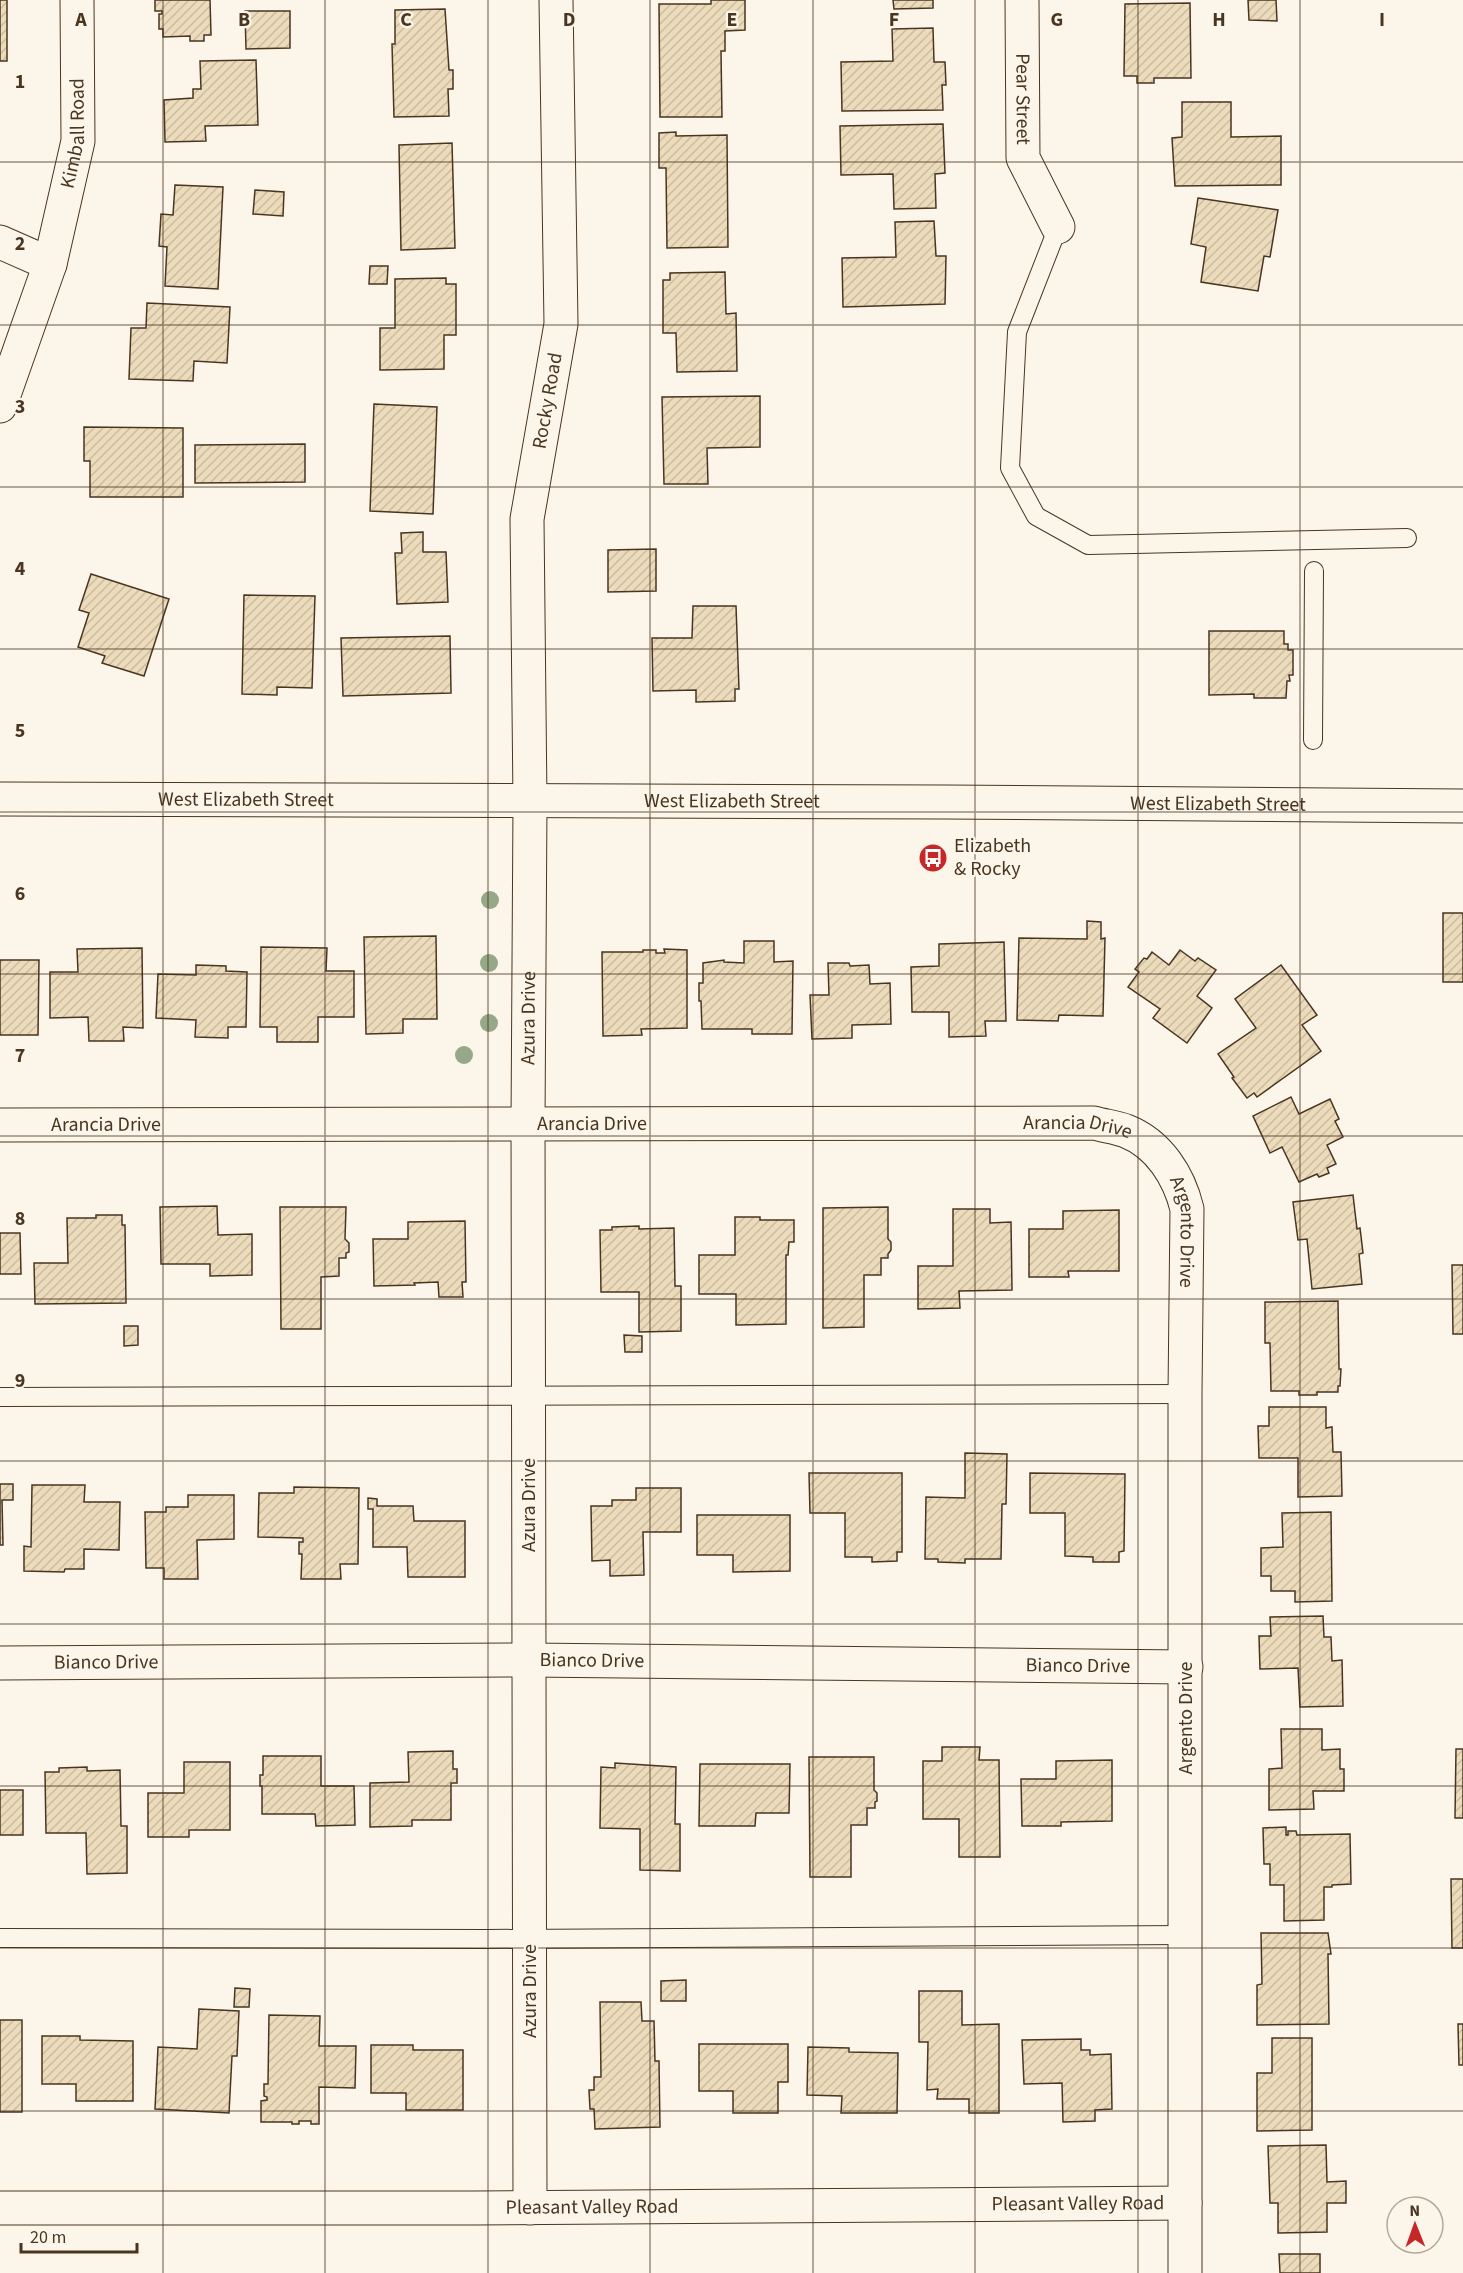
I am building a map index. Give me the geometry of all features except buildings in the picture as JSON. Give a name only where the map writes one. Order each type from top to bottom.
[{"type":"street","name":"Kimball Road","points":[[0,406],[50,264],[78,141],[77,0]]},
{"type":"street","name":"Rocky Road","points":[[530,802],[527,519],[561,324],[556,0]]},
{"type":"street","name":"Pear Street","points":[[1022,0],[1023,158],[1058,227]]},
{"type":"street","points":[[0,242],[50,264]]},
{"type":"street","name":"West Elizabeth Street","points":[[0,799],[1463,806]]},
{"type":"street","name":"Azura Drive","points":[[530,802],[528,1124],[530,2208]]},
{"type":"street","name":"Arancia Drive","points":[[0,1125],[1094,1123],[1126,1131],[1152,1147],[1170,1167]]},
{"type":"street","name":"Argento Drive","points":[[1170,1167],[1183,1193],[1187,1209],[1185,2273]]},
{"type":"street","name":"Bianco Drive","points":[[0,1663],[529,1660],[1186,1667]]},
{"type":"street","name":"Pleasant Valley Road","points":[[0,2208],[1185,2204]]},
{"type":"lane","points":[[1058,227],[1017,332],[1010,468],[1036,516],[1089,545],[1407,538]]},
{"type":"lane","points":[[1313,740],[1314,570]]},
{"type":"lane","points":[[0,1397],[1185,1394]]},
{"type":"lane","points":[[0,1938],[530,1939],[1186,1935]]},
{"type":"place","name":"Elizabeth & Rocky","points":[[933,858]]}]
